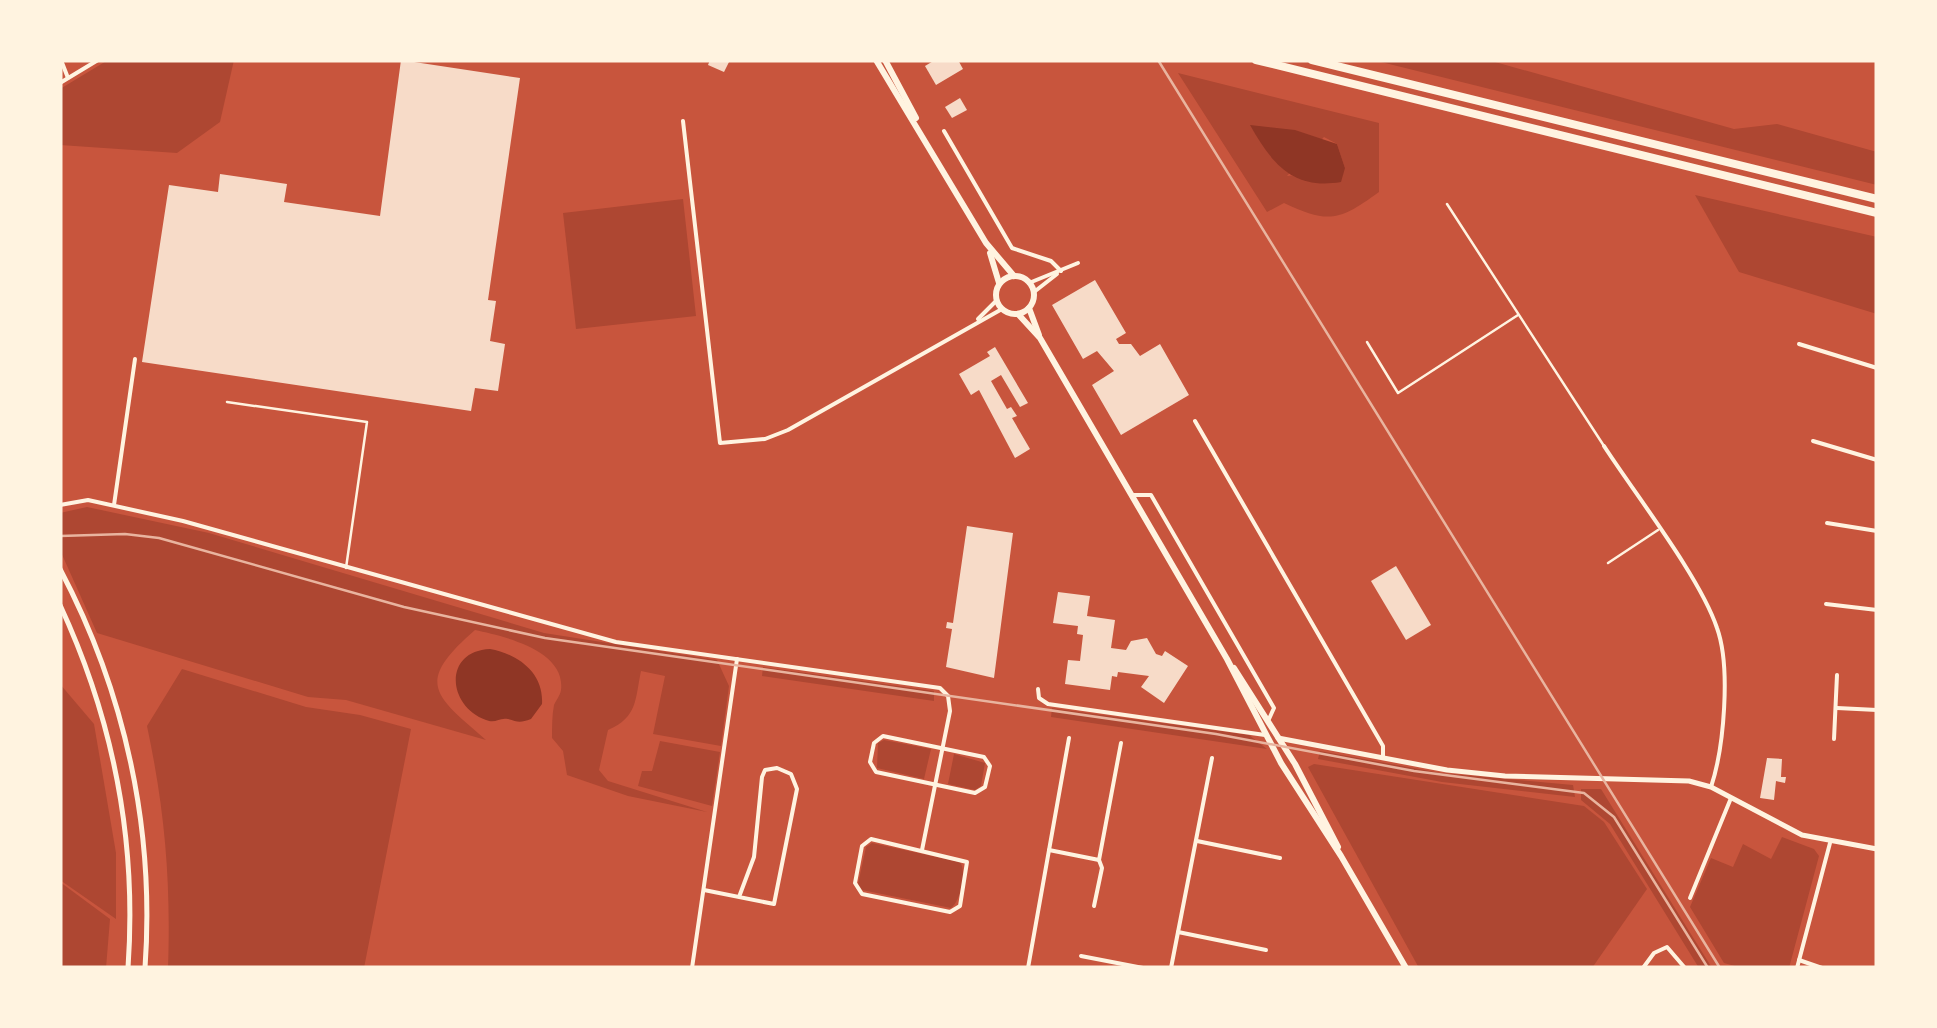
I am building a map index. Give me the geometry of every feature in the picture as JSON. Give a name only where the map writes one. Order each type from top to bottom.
[{"type":"highway","points":[[1256,60],[1877,212]]},
{"type":"highway","points":[[1312,60],[1877,199]]},
{"type":"main road","points":[[876,60],[923,133]]},
{"type":"main road","points":[[885,60],[986,243],[1000,283],[996,301],[1002,309],[1018,314],[1040,338]]},
{"type":"main road","points":[[986,243],[1014,276],[1029,283],[1034,292],[1029,308],[1040,338],[1227,660],[1265,735],[1317,824],[1342,856]]},
{"type":"main road","points":[[1000,283],[1014,276]]},
{"type":"main road","points":[[1018,314],[1029,308]]},
{"type":"main road","points":[[1227,660],[1280,738],[1406,968]]},
{"type":"street","points":[[60,60],[68,78]]},
{"type":"street","points":[[60,82],[98,60]]},
{"type":"street","points":[[683,121],[720,443],[765,439],[788,430],[1002,309]]},
{"type":"street","points":[[944,131],[1012,248],[1051,261],[1061,271]]},
{"type":"street","points":[[1029,283],[1078,263]]},
{"type":"street","points":[[1034,292],[1061,271]]},
{"type":"street","points":[[977,320],[996,301]]},
{"type":"street","points":[[1799,344],[1877,368]]},
{"type":"street","points":[[114,506],[136,359]]},
{"type":"street","points":[[1195,422],[1382,743],[1383,758]]},
{"type":"street","points":[[1813,441],[1877,460]]},
{"type":"street","points":[[1604,446],[1709,608],[1722,648],[1718,761],[1711,788]]},
{"type":"street","points":[[1132,495],[1151,496],[1274,708],[1268,718]]},
{"type":"street","points":[[60,505],[88,500],[114,506],[545,626],[616,642],[944,690],[950,700],[944,748],[922,850]]},
{"type":"street","points":[[1827,523],[1877,531]]},
{"type":"street","points":[[60,569],[100,656],[130,753],[146,855],[145,968]]},
{"type":"street","points":[[1826,604],[1877,610]]},
{"type":"street","points":[[60,605],[95,686],[119,790],[129,874],[128,968]]},
{"type":"street","points":[[692,968],[737,659]]},
{"type":"street","points":[[1834,739],[1837,675]]},
{"type":"street","points":[[1038,689],[1039,698],[1048,704],[1265,735],[1505,776],[1689,781],[1711,788],[1779,825],[1830,843],[1877,847]]},
{"type":"street","points":[[1835,708],[1877,710]]},
{"type":"street","points":[[883,736],[944,748],[984,757],[990,766],[982,791],[876,772],[870,762],[874,742],[883,736]]},
{"type":"street","points":[[1028,968],[1068,738]]},
{"type":"street","points":[[1094,906],[1121,743]]},
{"type":"street","points":[[1171,968],[1212,758]]},
{"type":"street","points":[[704,890],[739,897],[774,904],[780,890],[797,789],[792,774],[778,768],[765,770],[762,777],[754,857],[739,897]]},
{"type":"street","points":[[1690,898],[1731,798]]},
{"type":"street","points":[[1195,840],[1280,858]]},
{"type":"street","points":[[866,841],[922,850],[967,862],[956,910],[856,889],[866,841]]},
{"type":"street","points":[[1796,968],[1830,843]]},
{"type":"street","points":[[1049,850],[1099,860]]},
{"type":"street","points":[[1178,932],[1266,950]]},
{"type":"street","points":[[1644,968],[1654,953],[1664,947],[1673,950],[1685,968]]},
{"type":"street","points":[[1081,956],[1143,968]]},
{"type":"street","points":[[1798,960],[1822,968]]},
{"type":"lane","points":[[1447,204],[1604,446]]},
{"type":"lane","points":[[1367,342],[1398,393],[1519,315]]},
{"type":"lane","points":[[227,402],[367,422],[346,568]]},
{"type":"lane","points":[[1608,563],[1658,530]]},
{"type":"shaded area","points":[[108,60],[234,60],[220,122],[177,153],[60,145],[60,89]]},
{"type":"shaded area","points":[[1373,60],[1488,60],[1734,129],[1777,124],[1877,152],[1877,185]]},
{"type":"shaded area","points":[[1178,73],[1379,123],[1379,192],[1354,209],[1333,216],[1312,214],[1284,203],[1267,212]],"holes":[[[1324,137],[1337,144],[1345,168],[1287,176]]]},
{"type":"shaded area","points":[[1250,125],[1295,130],[1337,144],[1345,168],[1341,182],[1297,178],[1276,162]]},
{"type":"shaded area","points":[[1695,195],[1877,237],[1877,314],[1739,272]]},
{"type":"shaded area","points":[[683,199],[696,316],[576,329],[563,213]]},
{"type":"shaded area","points":[[87,507],[209,533],[544,633],[717,660],[729,686],[721,746],[653,734],[665,676],[641,671],[630,713],[608,730],[599,770],[608,781],[707,812],[628,796],[567,775],[563,751],[552,738],[560,676],[543,655],[501,636],[475,630],[456,648],[438,676],[438,688],[444,699],[486,740],[346,700],[308,697],[97,633],[60,550],[60,513]]},
{"type":"shaded area","points":[[490,649],[519,660],[534,674],[542,704],[531,719],[489,721],[464,703],[458,692],[458,669],[475,652]]},
{"type":"shaded area","points":[[763,667],[934,691],[934,701],[762,676]]},
{"type":"shaded area","points":[[182,669],[306,707],[360,715],[411,729],[364,968],[168,968],[165,846],[147,726]]},
{"type":"shaded area","points":[[60,684],[94,724],[116,853],[116,919],[60,880]]},
{"type":"shaded area","points":[[1052,708],[1249,735],[1267,749],[1051,717]]},
{"type":"shaded area","points":[[884,740],[931,749],[924,779],[877,768],[878,743]]},
{"type":"shaded area","points":[[660,741],[720,752],[712,806],[638,786],[642,771],[652,771]]},
{"type":"shaded area","points":[[1320,751],[1441,773],[1573,785],[1575,797],[1442,782],[1318,759]]},
{"type":"shaded area","points":[[954,754],[985,763],[981,786],[975,790],[948,784]]},
{"type":"shaded area","points":[[1314,764],[1584,806],[1604,822],[1647,889],[1592,968],[1419,968],[1308,767]]},
{"type":"shaded area","points":[[1581,789],[1601,789],[1712,968],[1699,968],[1610,824],[1581,800]]},
{"type":"shaded area","points":[[1782,837],[1814,849],[1819,856],[1789,968],[1742,968],[1724,963],[1690,907],[1711,858],[1733,867],[1743,844],[1771,859]]},
{"type":"shaded area","points":[[872,843],[960,862],[963,879],[955,904],[951,908],[862,890],[858,884],[866,847]]},
{"type":"shaded area","points":[[60,882],[110,919],[106,968],[60,968]]},
{"type":"building","points":[[401,60],[520,78],[488,300],[496,301],[490,341],[505,344],[498,391],[475,388],[471,411],[142,362],[169,185],[218,192],[220,174],[287,184],[284,202],[380,216]]},
{"type":"building","points":[[710,60],[730,60],[724,72],[708,65]]},
{"type":"building","points":[[935,60],[958,60],[963,69],[936,85],[925,66]]},
{"type":"building","points":[[960,98],[967,110],[952,118],[945,107]]},
{"type":"building","points":[[1095,280],[1126,333],[1116,339],[1119,344],[1131,344],[1140,356],[1160,344],[1189,395],[1121,435],[1092,385],[1114,371],[1097,351],[1083,359],[1052,305]]},
{"type":"building","points":[[995,347],[1028,403],[1020,407],[1001,375],[991,381],[1007,409],[1011,407],[1017,416],[1012,418],[1030,449],[1015,458],[979,390],[971,395],[959,374],[990,356],[987,352]]},
{"type":"building","points":[[967,526],[1013,533],[994,678],[946,667],[952,629],[946,628],[947,622],[953,623]]},
{"type":"building","points":[[1396,566],[1431,625],[1406,640],[1371,581]]},
{"type":"building","points":[[1058,592],[1090,596],[1087,616],[1115,620],[1111,648],[1126,650],[1131,641],[1147,638],[1156,654],[1162,656],[1165,651],[1188,666],[1164,703],[1141,687],[1149,676],[1118,672],[1117,677],[1112,676],[1110,690],[1065,684],[1068,660],[1080,661],[1083,635],[1077,634],[1078,626],[1053,623]]},
{"type":"building","points":[[1767,758],[1782,759],[1781,777],[1786,777],[1785,783],[1776,781],[1774,800],[1760,798]]},
{"type":"tram line","points":[[60,536],[125,534],[159,538],[404,607],[545,638],[1216,734],[1414,771],[1584,793],[1614,817],[1708,968]]},
{"type":"railway","points":[[1158,60],[1720,968]]}]
